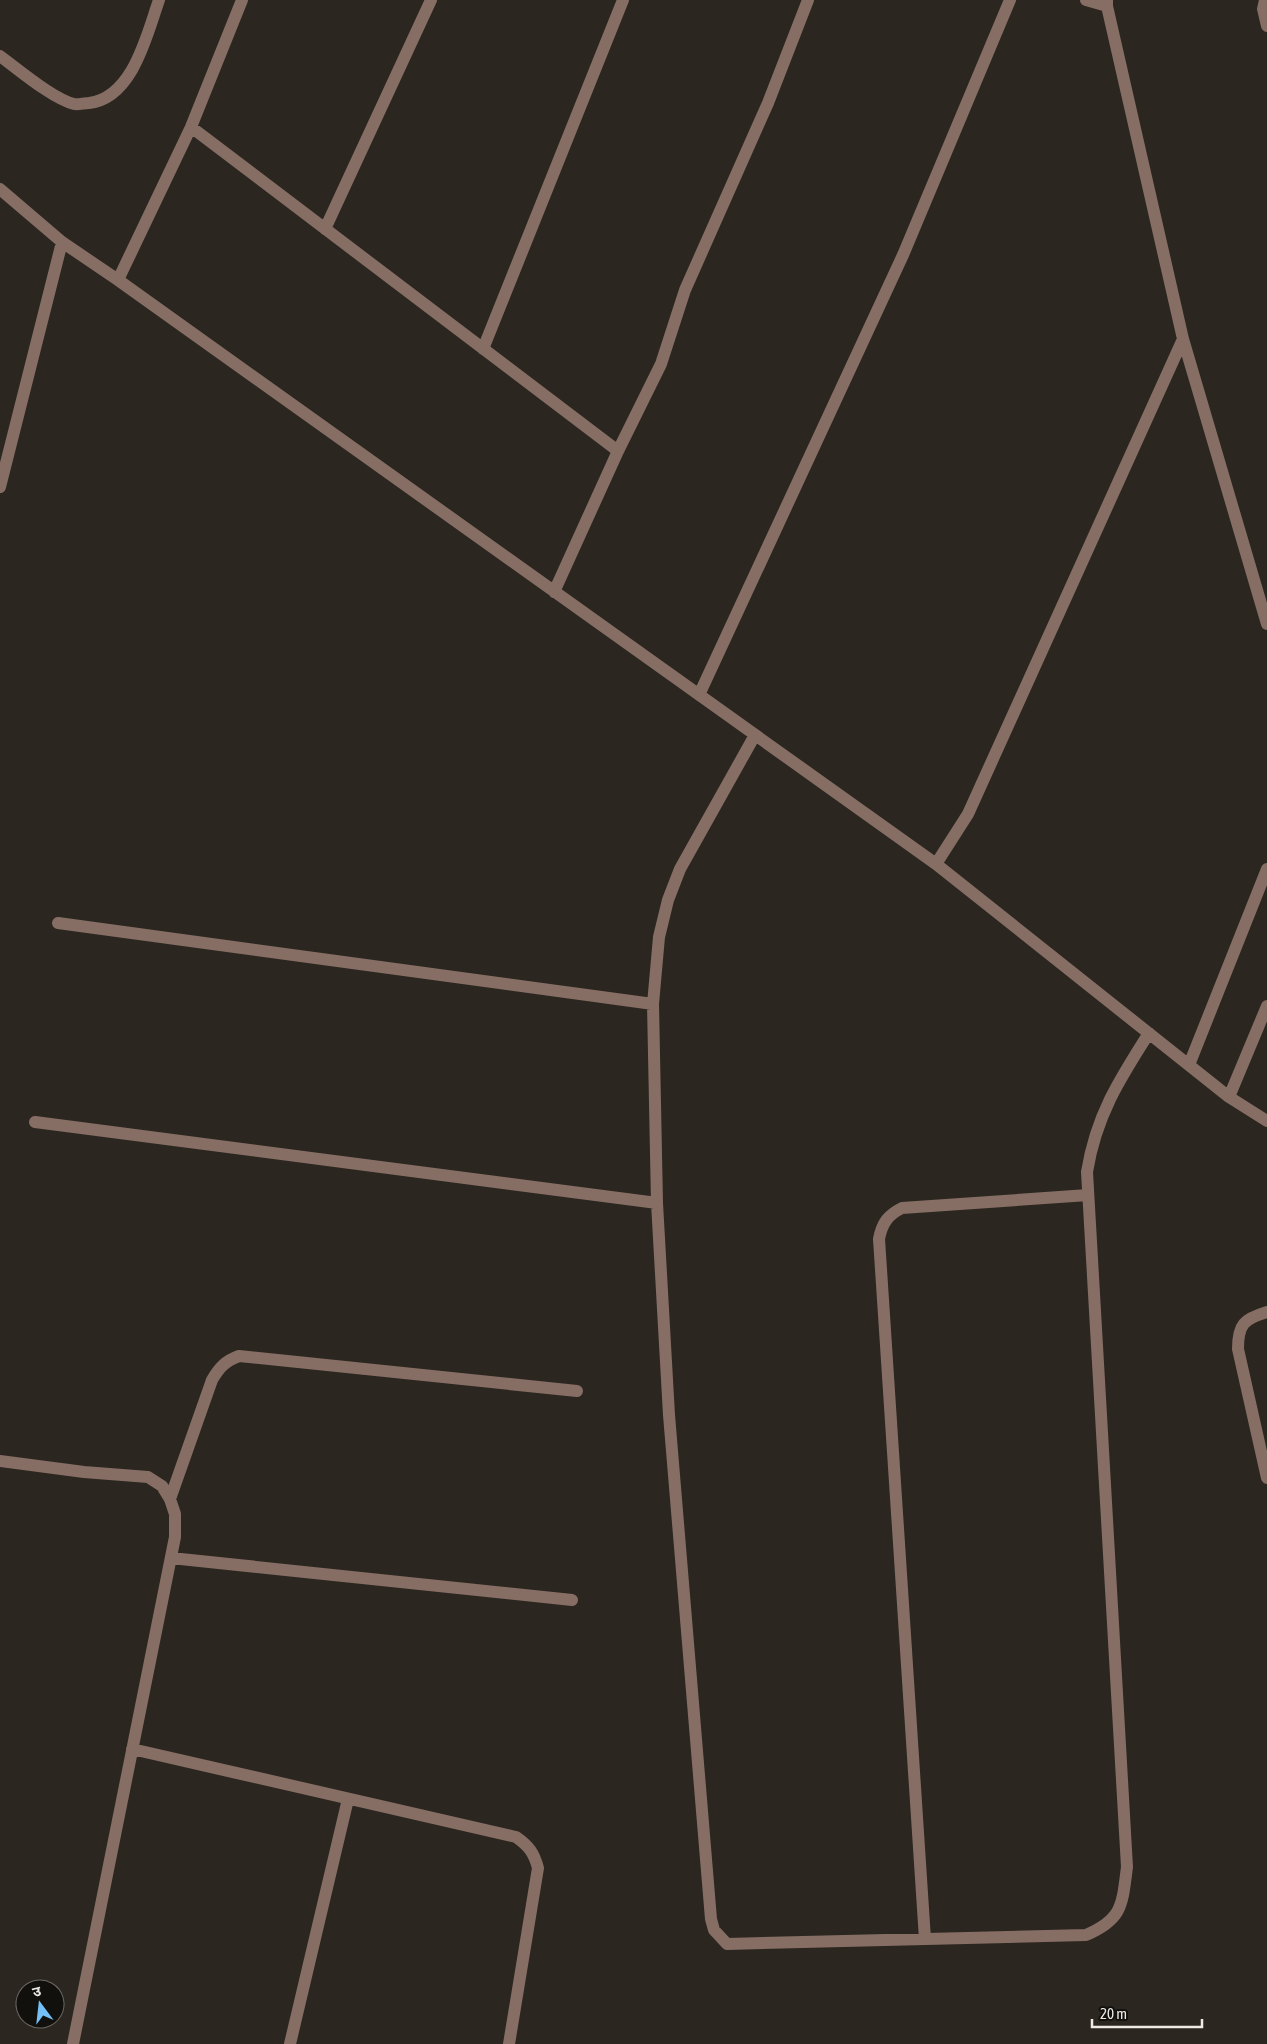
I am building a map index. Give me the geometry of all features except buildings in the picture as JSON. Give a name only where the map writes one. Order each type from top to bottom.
[{"type":"street","points":[[0,56],[60,98],[75,104],[95,102],[110,95],[132,70],[159,0]]},
{"type":"street","points":[[118,280],[191,127],[242,0]]},
{"type":"street","points":[[325,229],[431,0]]},
{"type":"street","points":[[483,349],[623,0]]},
{"type":"street","points":[[554,592],[618,451],[661,364],[685,290],[768,103],[808,0]]},
{"type":"street","points":[[700,695],[903,255],[1010,0]]},
{"type":"street","points":[[1086,0],[1107,3],[1183,339],[1267,624]]},
{"type":"street","points":[[1265,0],[1263,9],[1267,26]]},
{"type":"street","points":[[191,127],[618,451]]},
{"type":"street","points":[[0,189],[62,242],[118,280],[936,864],[1229,1097],[1267,1121]]},
{"type":"street","points":[[0,487],[62,242]]},
{"type":"street","points":[[936,864],[968,814],[1183,339]]},
{"type":"street","points":[[755,735],[680,869],[668,900],[659,937],[653,1004],[657,1203],[670,1424],[711,1919],[714,1930],[727,1944],[1086,1935],[1103,1927],[1116,1916],[1124,1895],[1127,1867],[1087,1172],[1096,1129],[1112,1092],[1148,1033]]},
{"type":"street","points":[[1188,1065],[1267,869]]},
{"type":"street","points":[[58,923],[653,1004]]},
{"type":"street","points":[[1229,1097],[1267,1006]]},
{"type":"street","points":[[36,1122],[657,1203]]},
{"type":"street","points":[[925,1939],[879,1239],[882,1225],[890,1214],[902,1208],[1088,1195]]},
{"type":"street","points":[[1267,1312],[1244,1322],[1238,1333],[1238,1349],[1267,1478]]},
{"type":"street","points":[[170,1498],[212,1380],[219,1368],[228,1360],[239,1356],[578,1391]]},
{"type":"street","points":[[0,1461],[84,1472],[148,1477],[162,1486],[170,1498],[175,1514],[175,1537],[171,1558],[73,2044]]},
{"type":"street","points":[[171,1558],[572,1600]]},
{"type":"street","points":[[132,1749],[516,1837],[528,1845],[535,1856],[538,1868],[509,2044]]},
{"type":"street","points":[[290,2044],[348,1799]]}]
